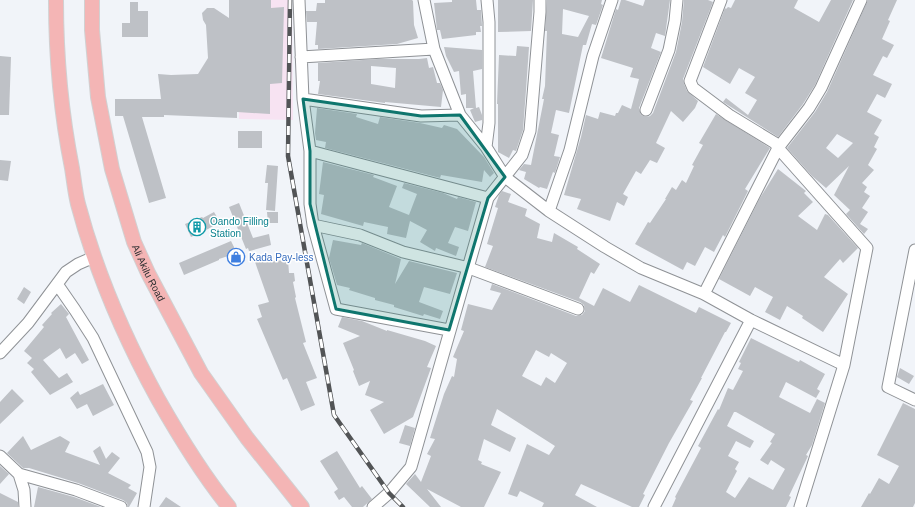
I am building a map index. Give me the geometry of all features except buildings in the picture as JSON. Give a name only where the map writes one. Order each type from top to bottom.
[{"type":"main road","points":[[56,0],[56,29],[60,89],[67,146],[78,203],[94,257],[126,337],[154,390],[176,430],[229,507]]},
{"type":"main road","name":"Ali Akilu Road","points":[[92,0],[92,30],[98,98],[112,169],[134,242],[148,273],[201,373],[247,438],[302,507]]},
{"type":"street","points":[[299,0],[303,99],[310,151],[310,204],[313,225],[336,310],[449,330]]},
{"type":"street","points":[[424,0],[434,50],[460,115],[486,148],[504,176],[549,211],[605,248],[641,268],[704,294],[751,320],[844,365]]},
{"type":"street","points":[[486,148],[489,123],[489,22],[487,0]]},
{"type":"street","points":[[373,507],[389,493],[411,466],[488,198],[522,155],[530,131],[540,0]]},
{"type":"street","points":[[549,211],[570,150],[593,56],[612,0]]},
{"type":"street","points":[[646,110],[669,50],[675,21],[677,0]]},
{"type":"street","points":[[721,0],[690,81],[693,88],[725,112],[775,143],[867,248],[844,365],[802,506]]},
{"type":"street","points":[[704,294],[778,148],[809,108],[821,88],[861,0]]},
{"type":"street","points":[[301,57],[434,50]]},
{"type":"street","points":[[303,99],[421,116],[460,115]]},
{"type":"street","points":[[310,151],[488,198]]},
{"type":"street","points":[[313,225],[360,234],[403,252],[469,268],[578,310]]},
{"type":"street","points":[[915,250],[888,387],[915,400]]},
{"type":"street","points":[[0,353],[28,323],[66,272],[78,264],[94,257]]},
{"type":"street","points":[[57,284],[93,338],[148,452],[150,467],[144,507]]},
{"type":"street","points":[[654,507],[751,320]]},
{"type":"street","points":[[0,456],[19,474],[76,490],[120,507]]},
{"type":"street","points":[[19,474],[24,490],[25,507]]},
{"type":"highlighted area","points":[[303,99],[421,116],[460,115],[505,177],[488,198],[449,330],[336,309],[310,204],[310,151]]},
{"type":"shaded area","points":[[239,0],[292,0],[293,120],[239,119]]},
{"type":"railway","points":[[290,0],[288,156],[334,415],[389,493],[403,507]]},
{"type":"place","name":"Oando Filling Station","points":[[197,227]]},
{"type":"place","name":"Kada Pay-less","points":[[236,257]]}]
